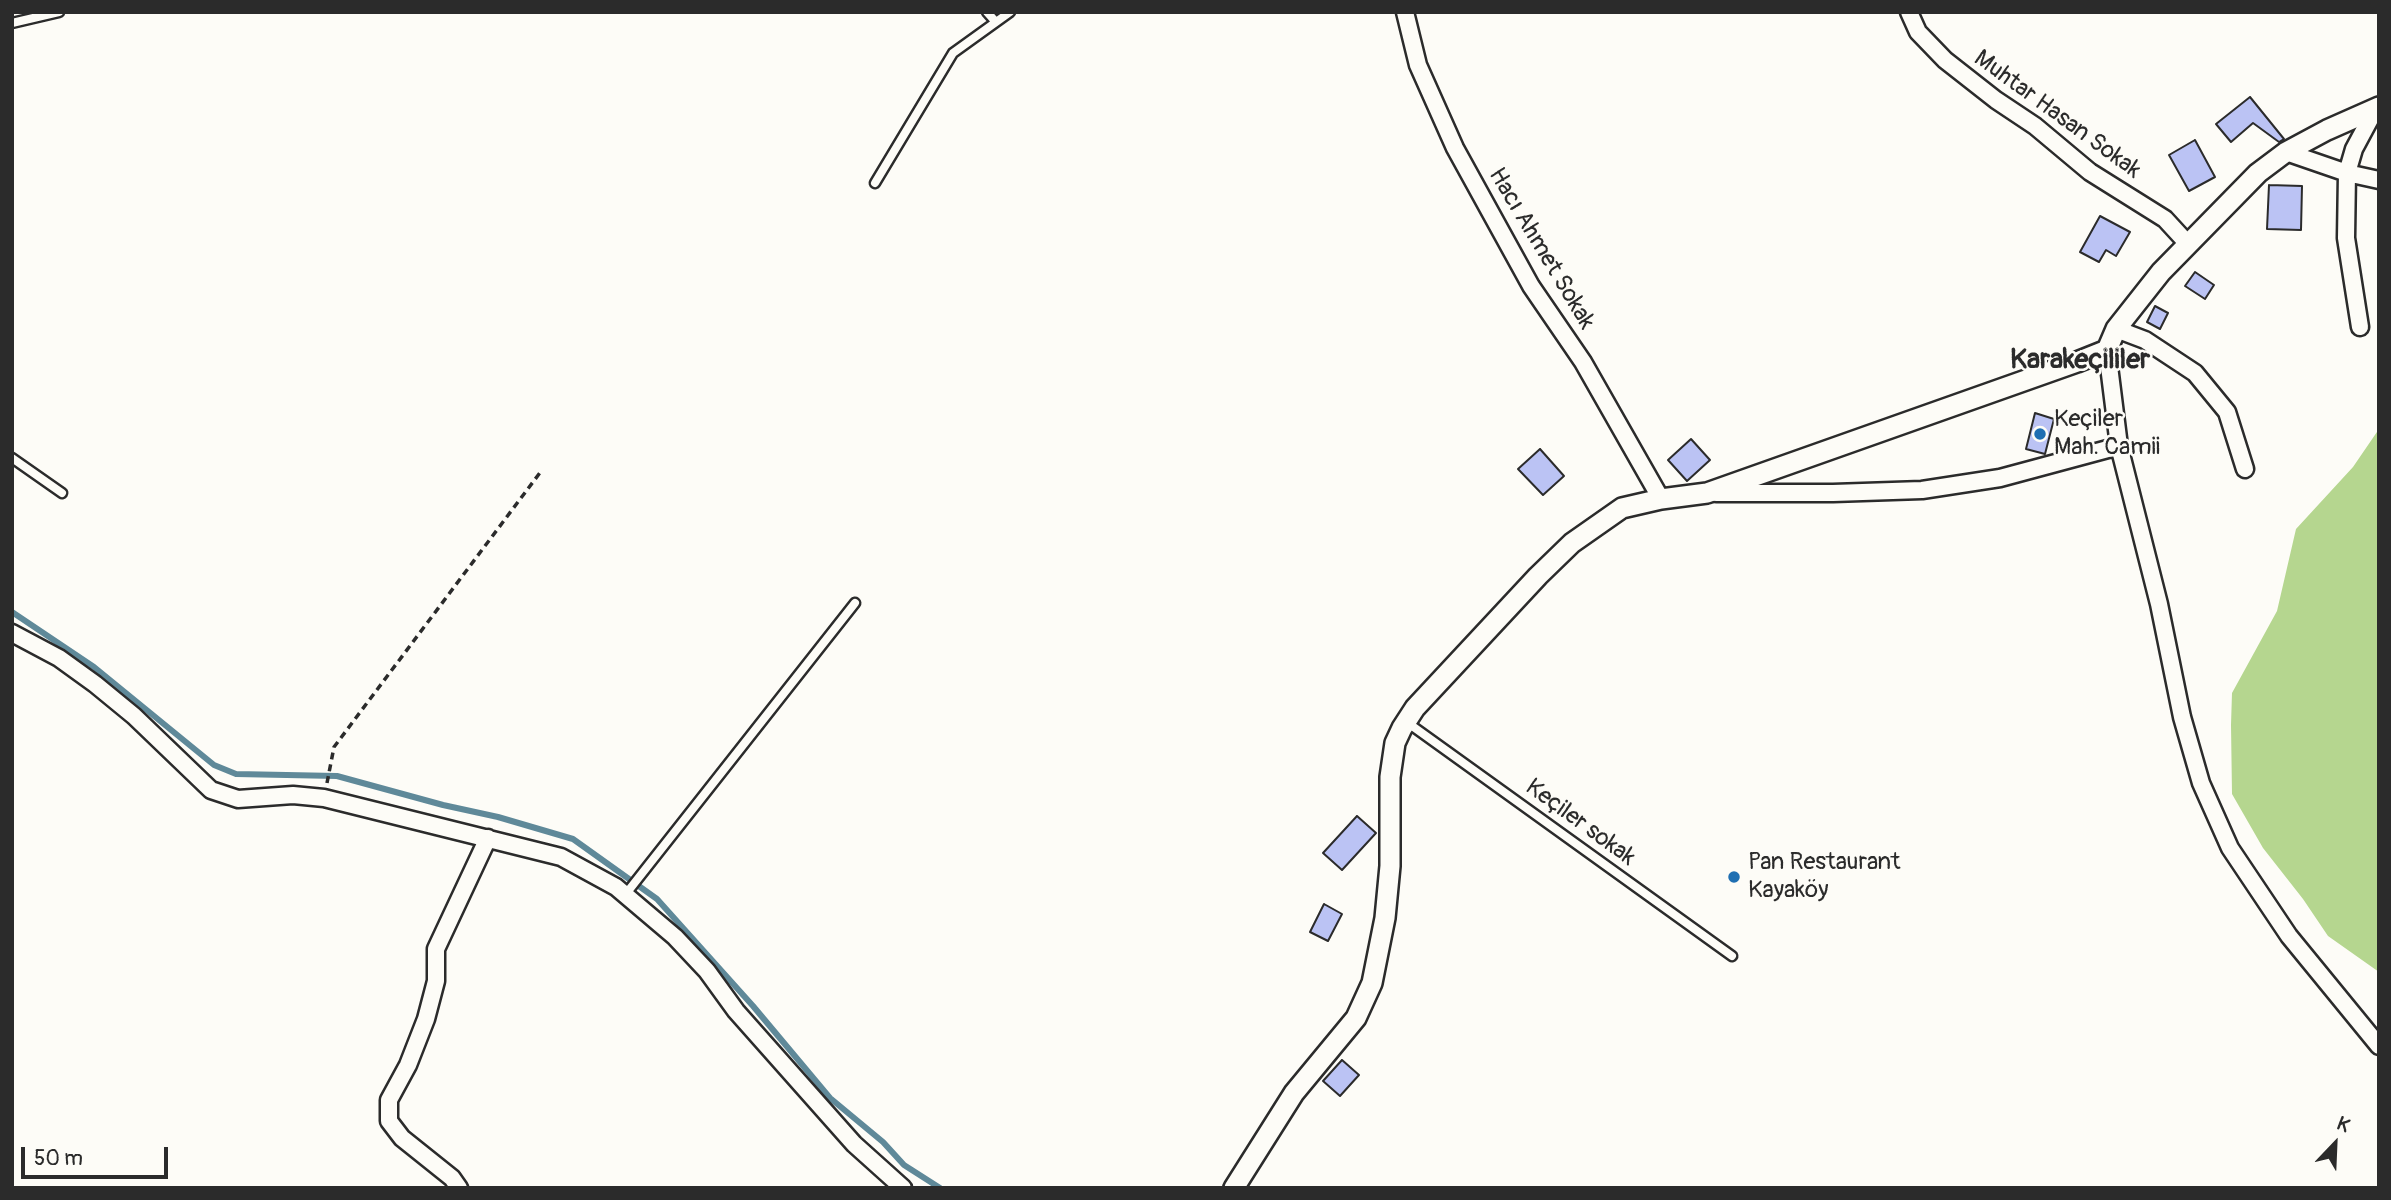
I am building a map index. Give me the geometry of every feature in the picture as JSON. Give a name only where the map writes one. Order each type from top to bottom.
[{"type":"street","name":"Hacı Ahmet Sokak","points":[[1405,12],[1418,65],[1455,148],[1531,286],[1583,362],[1661,499]]},
{"type":"street","name":"Muhtar Hasan Sokak","points":[[1909,12],[1918,32],[1945,60],[2035,126],[2090,172],[2165,219],[2188,244]]},
{"type":"street","points":[[2377,108],[2326,130],[2286,152],[2258,173],[2161,272],[2116,328],[2107,350],[2119,446],[2159,604],[2182,717],[2201,783],[2230,848],[2289,936],[2379,1046]]},
{"type":"street","points":[[2360,327],[2346,238],[2347,173],[2354,149],[2377,108]]},
{"type":"street","points":[[2286,152],[2347,173],[2379,180]]},
{"type":"street","points":[[2116,328],[2145,340],[2195,373],[2227,412],[2245,469]]},
{"type":"street","points":[[1707,493],[2107,350]]},
{"type":"street","points":[[1234,1188],[1294,1093],[1356,1018],[1372,983],[1385,918],[1390,866],[1390,777],[1395,743],[1406,722],[1415,708],[1572,543],[1622,508],[1661,499],[1707,493],[1922,490],[2000,478],[2119,446]]},
{"type":"street","points":[[12,633],[59,658],[95,684],[134,716],[211,790],[238,799],[293,795],[324,798],[561,858],[616,887],[675,937],[706,971],[736,1011],[854,1144],[904,1188]]},
{"type":"street","points":[[459,1188],[452,1178],[421,1154],[388,1121],[388,1100],[408,1065],[426,1020],[436,981],[436,949],[488,838]]},
{"type":"lane","points":[[12,23],[59,12]]},
{"type":"lane","points":[[987,12],[995,22]]},
{"type":"lane","points":[[875,183],[953,52],[1010,12]]},
{"type":"lane","points":[[12,457],[62,493]]},
{"type":"lane","points":[[626,894],[855,603]]},
{"type":"lane","name":"Keçiler sokak","points":[[1406,722],[1732,956]]},
{"type":"path","points":[[326,789],[334,747],[542,470]]},
{"type":"green space","points":[[2379,429],[2379,972],[2328,936],[2263,848],[2232,794],[2231,725],[2232,693],[2277,611],[2296,529],[2353,467]]},
{"type":"building","points":[[2250,97],[2284,139],[2279,142],[2253,123],[2231,142],[2216,124]]},
{"type":"building","points":[[2195,140],[2215,177],[2189,191],[2169,155]]},
{"type":"building","points":[[2269,185],[2302,186],[2301,230],[2267,229]]},
{"type":"building","points":[[2100,216],[2130,232],[2116,256],[2106,250],[2099,262],[2080,252]]},
{"type":"building","points":[[2195,272],[2214,285],[2205,299],[2185,286]]},
{"type":"building","points":[[2155,306],[2168,313],[2160,329],[2147,322]]},
{"type":"building","name":"Keçiler Mah. Camii","points":[[2035,413],[2054,419],[2045,454],[2026,449]]},
{"type":"building","points":[[1691,439],[1710,460],[1687,481],[1668,460]]},
{"type":"building","points":[[1540,449],[1564,476],[1543,495],[1518,469]]},
{"type":"building","points":[[1357,816],[1376,833],[1342,870],[1323,853]]},
{"type":"building","points":[[1324,904],[1342,914],[1328,941],[1310,932]]},
{"type":"building","points":[[1342,1060],[1359,1075],[1340,1096],[1323,1081]]},
{"type":"waterway","points":[[12,612],[94,667],[214,765],[236,774],[337,776],[573,839],[657,899],[753,1006],[830,1098],[883,1142],[904,1165],[940,1188]]},
{"type":"place","name":"Keçiler Mah. Camii","points":[[2040,434]]},
{"type":"place","name":"Pan Restaurant Kayaköy","points":[[1734,877]]},
{"type":"district","name":"Karakeçililer","points":[[2080,361]]}]
